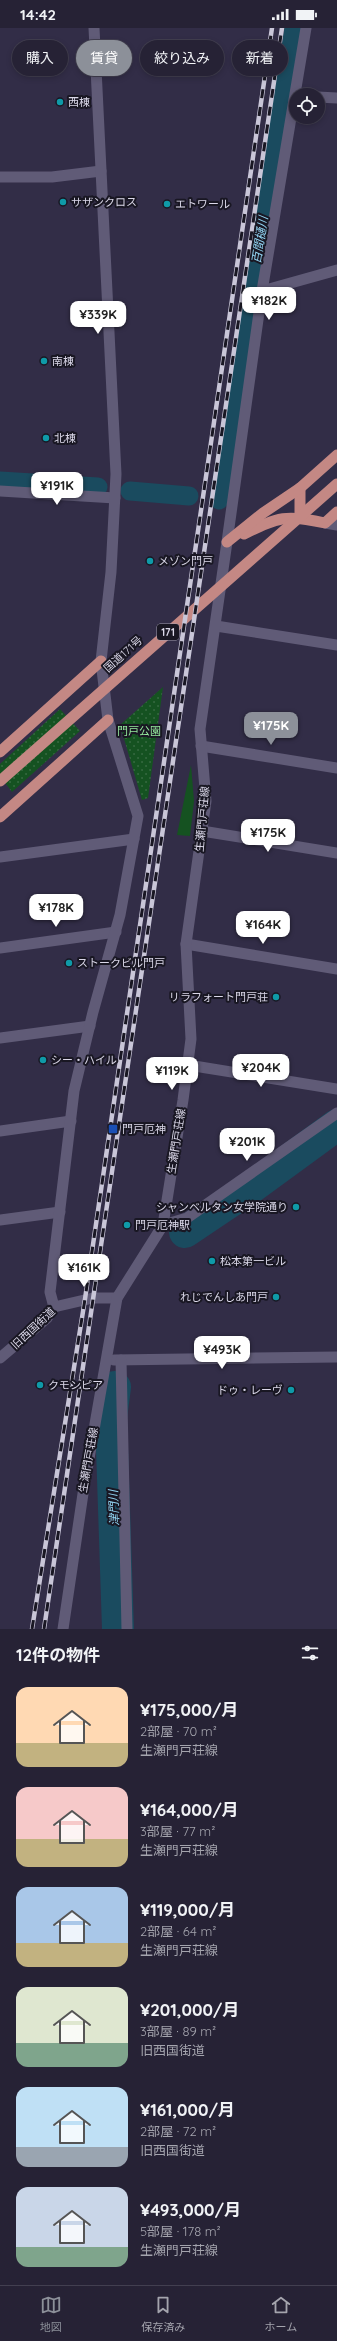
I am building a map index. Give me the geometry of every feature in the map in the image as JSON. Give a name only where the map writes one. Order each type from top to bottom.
[{"type":"highway","points":[[227,542],[263,513],[300,488],[337,455]]},
{"type":"highway","name":"国道171号","points":[[0,781],[337,484]]},
{"type":"highway","points":[[300,488],[300,518]]},
{"type":"highway","points":[[227,542],[282,517],[300,518],[325,523],[337,512]]},
{"type":"highway","points":[[0,752],[101,661]]},
{"type":"highway","points":[[1,814],[108,720]]},
{"type":"street","points":[[54,1307],[50,1292],[74,1091],[116,932],[138,816],[108,720],[101,661],[111,572],[115,498],[108,279],[94,28]]},
{"type":"street","name":"生瀬門戸荘線","points":[[297,88],[306,28]]},
{"type":"street","points":[[325,97],[337,98]]},
{"type":"street","name":"生瀬門戸荘線","points":[[63,1629],[84,1487],[117,1298],[163,1225],[188,1065],[191,1039],[186,944],[202,831],[206,784],[200,729],[216,626],[262,291],[291,124]]},
{"type":"street","points":[[0,177],[52,177],[101,171]]},
{"type":"street","points":[[262,291],[337,270]]},
{"type":"street","points":[[0,491],[115,498]]},
{"type":"street","points":[[325,523],[337,525]]},
{"type":"street","points":[[216,626],[337,645]]},
{"type":"street","points":[[201,746],[337,768]]},
{"type":"street","points":[[202,831],[337,853]]},
{"type":"street","points":[[0,856],[134,839]]},
{"type":"street","points":[[0,948],[116,932]]},
{"type":"street","points":[[186,944],[337,969]]},
{"type":"street","points":[[0,1038],[90,1026]]},
{"type":"street","points":[[188,1065],[337,1089]]},
{"type":"street","points":[[163,1225],[187,1218],[337,1113]]},
{"type":"street","points":[[0,1131],[71,1121]]},
{"type":"street","points":[[0,1220],[60,1212]]},
{"type":"street","name":"旧西国街道","points":[[0,1358],[47,1318],[54,1307],[89,1299],[117,1298]]},
{"type":"street","points":[[105,1361],[337,1357]]},
{"type":"street","points":[[121,1360],[127,1629]]},
{"type":"green space","name":"門戸公園","points":[[163,687],[148,798],[142,800],[120,725]]},
{"type":"green space","points":[[60,709],[80,731],[12,792],[0,776],[0,764]]},
{"type":"green space","points":[[191,765],[194,801],[190,836],[177,835]]},
{"type":"waterway","name":"百間樋川","points":[[219,500],[294,28]]},
{"type":"waterway","name":"百間樋川","points":[[0,481],[98,487]]},
{"type":"waterway","name":"百間樋川","points":[[130,491],[189,496]]},
{"type":"waterway","name":"津門川","points":[[185,1232],[252,1187],[337,1125]]},
{"type":"waterway","name":"津門川","points":[[115,1387],[111,1418],[118,1629]]},
{"type":"railway","points":[[32,1629],[85,1299],[272,28]]},
{"type":"railway","points":[[44,1629],[282,28]]},
{"type":"place","name":"西棟","points":[[60,102]]},
{"type":"place","name":"サザンクロス","points":[[63,202]]},
{"type":"place","name":"エトワール","points":[[167,204]]},
{"type":"place","name":"南棟","points":[[44,361]]},
{"type":"place","name":"北棟","points":[[46,438]]},
{"type":"place","name":"メゾン門戸","points":[[150,561]]},
{"type":"place","name":"ストークビル門戸","points":[[69,963]]},
{"type":"place","name":"リラフォート門戸荘","points":[[276,997]]},
{"type":"place","name":"シー・ハイル","points":[[43,1060]]},
{"type":"place","name":"門戸厄神","points":[[113,1129]]},
{"type":"place","name":"シャンベルタン女学院通り","points":[[296,1207]]},
{"type":"place","name":"門戸厄神駅","points":[[127,1225]]},
{"type":"place","name":"松本第一ビル","points":[[212,1261]]},
{"type":"place","name":"れじでんしあ門戸","points":[[276,1297]]},
{"type":"place","name":"クモンピア","points":[[40,1385]]},
{"type":"place","name":"ドゥ・レーヴ","points":[[291,1390]]}]
